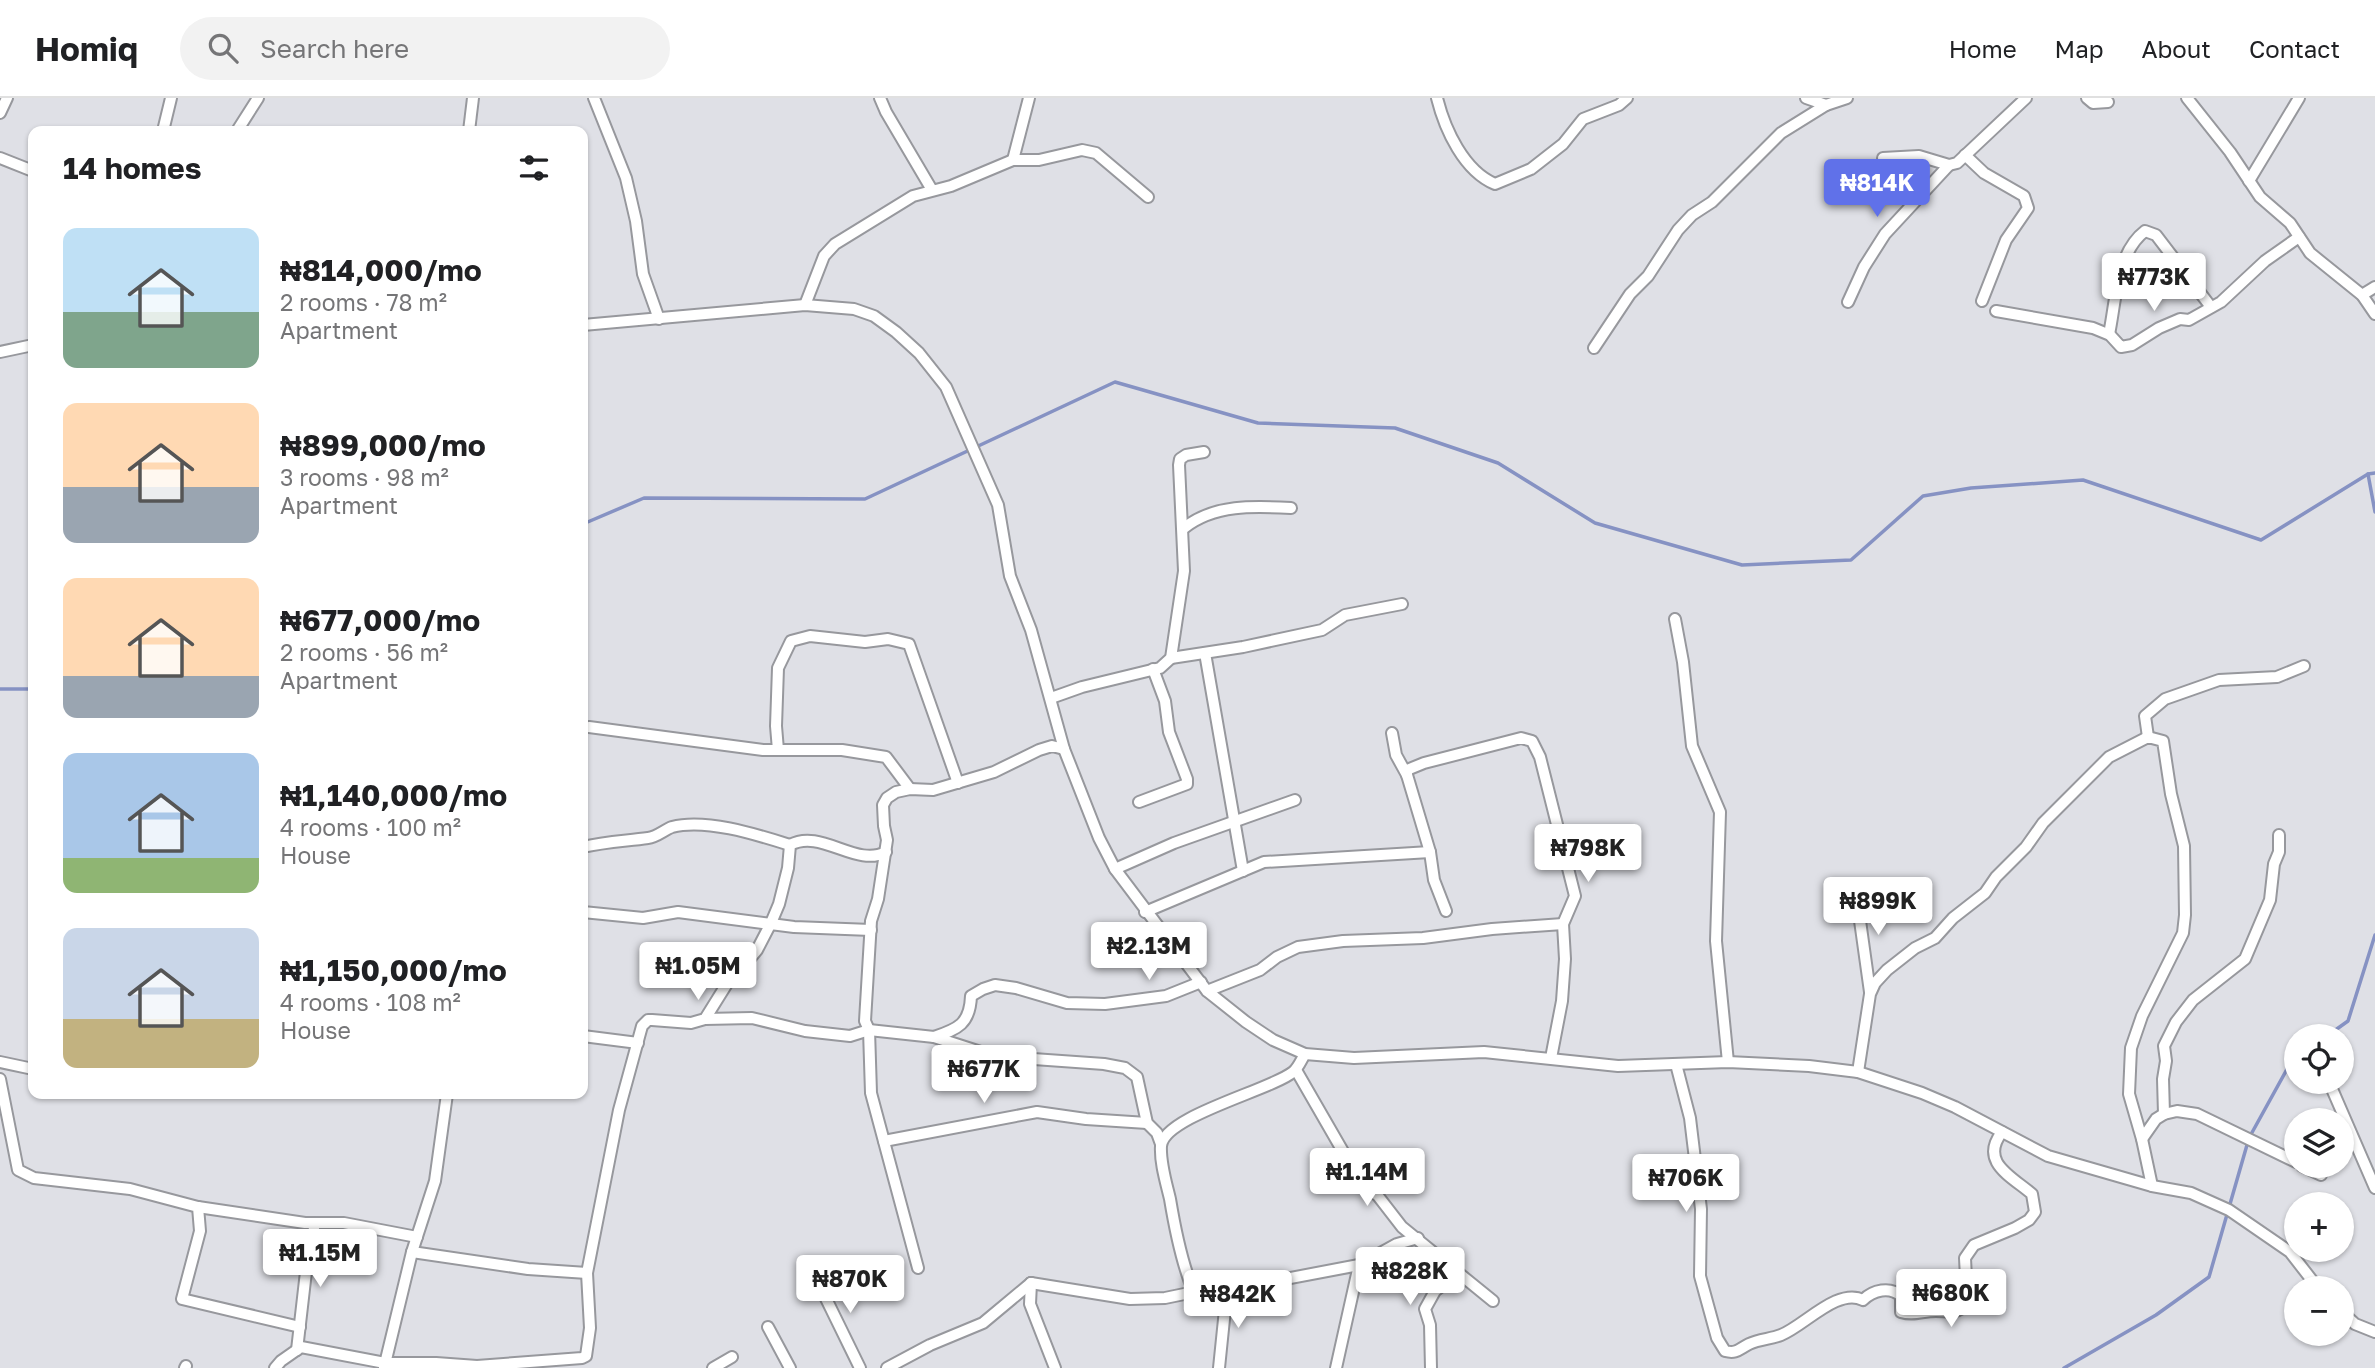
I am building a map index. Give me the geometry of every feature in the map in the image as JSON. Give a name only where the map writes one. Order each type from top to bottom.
[{"type":"street","points":[[0,113],[6,98]]},
{"type":"street","points":[[164,126],[171,98]]},
{"type":"street","points":[[240,126],[258,98]]},
{"type":"street","points":[[470,126],[473,98]]},
{"type":"street","points":[[594,98],[626,178],[636,221],[643,274],[659,318]]},
{"type":"street","points":[[880,98],[932,190]]},
{"type":"street","points":[[1013,160],[1029,98]]},
{"type":"street","points":[[1437,98],[1453,142],[1482,178],[1495,184],[1531,169],[1563,145],[1583,119],[1619,105],[1626,98]]},
{"type":"street","points":[[1806,98],[1826,105]]},
{"type":"street","points":[[1594,348],[1630,294],[1648,276],[1678,230],[1692,215],[1712,202],[1781,133],[1826,105],[1847,98]]},
{"type":"street","points":[[1883,158],[1919,156],[1949,165],[1957,163],[2026,98]]},
{"type":"street","points":[[2087,98],[2093,103],[2108,102]]},
{"type":"street","points":[[2187,98],[2230,152],[2260,197],[2290,223],[2309,253],[2362,295],[2375,314]]},
{"type":"street","points":[[2249,181],[2299,98]]},
{"type":"street","points":[[805,305],[824,256],[835,244],[913,196],[951,186],[1013,160],[1039,160],[1082,150],[1096,153],[1148,197]]},
{"type":"street","points":[[1965,155],[1984,173],[2024,196],[2028,208],[2006,240],[1982,301]]},
{"type":"street","points":[[0,158],[28,169]]},
{"type":"street","points":[[1848,302],[1864,267],[1885,234],[1949,165]]},
{"type":"street","points":[[2109,334],[2118,282],[2126,259],[2137,237],[2145,231],[2156,235],[2211,307]]},
{"type":"street","points":[[1996,311],[2094,328],[2109,334],[2120,347],[2132,345],[2159,328],[2180,319],[2189,320],[2211,307],[2244,282],[2265,261],[2299,237]]},
{"type":"street","points":[[2362,295],[2375,287]]},
{"type":"street","points":[[588,325],[805,305],[853,309],[874,316],[919,354],[946,387],[998,505],[1010,576],[1031,630],[1064,749],[1076,783],[1115,869],[1145,912],[1204,986],[1245,1022],[1273,1040],[1305,1054],[1354,1058],[1484,1052],[1618,1066],[1728,1062],[1809,1066],[1858,1072],[1955,1107],[2048,1156],[2152,1186],[2191,1193],[2229,1210],[2290,1252],[2309,1276]]},
{"type":"street","points":[[0,352],[28,346]]},
{"type":"street","points":[[1171,658],[1184,571],[1180,459],[1186,455],[1204,452]]},
{"type":"street","points":[[1184,528],[1206,514],[1252,506],[1291,508]]},
{"type":"street","points":[[1051,698],[1082,687],[1160,668],[1171,658],[1243,647],[1322,630],[1345,615],[1402,604]]},
{"type":"street","points":[[1675,619],[1683,662],[1692,746],[1720,812],[1716,941],[1728,1062]]},
{"type":"street","points":[[778,750],[778,668],[791,641],[810,636],[865,642],[888,639],[909,644],[958,783]]},
{"type":"street","points":[[1205,653],[1243,871]]},
{"type":"street","points":[[2148,737],[2145,716],[2165,699],[2220,680],[2277,677],[2304,666]]},
{"type":"street","points":[[1139,802],[1187,785],[1169,732],[1166,701],[1153,670]]},
{"type":"street","points":[[589,727],[763,750],[842,750],[886,757],[910,789]]},
{"type":"street","points":[[1391,733],[1396,755],[1407,775],[1430,852],[1434,880],[1446,911]]},
{"type":"street","points":[[1858,1072],[1870,994],[1875,983],[1915,948],[1935,938],[1953,918],[1985,893],[2043,823],[2109,757],[2148,737],[2163,741],[2171,794],[2184,846],[2185,915],[2183,933],[2142,1016],[2131,1048],[2129,1094],[2143,1139],[2152,1186]]},
{"type":"street","points":[[1407,775],[1407,770],[1424,762],[1521,738],[1532,741],[1540,757],[1575,896],[1563,924],[1565,960],[1562,1001],[1551,1058]]},
{"type":"street","points":[[918,1268],[872,1093],[869,1030],[865,1011],[871,930],[886,852],[883,805],[887,798],[896,792],[910,789],[933,790],[994,772],[1039,750],[1052,746],[1064,749]]},
{"type":"street","points":[[1115,869],[1174,843],[1296,800]]},
{"type":"street","points":[[588,846],[651,838],[672,827],[699,825],[750,833],[790,845]]},
{"type":"street","points":[[2164,1114],[2164,1046],[2176,1022],[2193,1000],[2245,959],[2270,900],[2274,864],[2279,852],[2279,835]]},
{"type":"street","points":[[790,845],[796,841],[819,842],[872,857],[886,852]]},
{"type":"street","points":[[705,1019],[733,974],[757,950],[771,923],[788,868],[790,845]]},
{"type":"street","points":[[1145,912],[1264,862],[1430,852]]},
{"type":"street","points":[[1855,885],[1870,994]]},
{"type":"street","points":[[588,913],[643,919],[678,912],[794,927],[871,930]]},
{"type":"street","points":[[934,1037],[957,1029],[971,1011],[971,996],[995,985],[1016,988],[1068,1003],[1105,1004],[1166,996],[1260,970],[1277,957],[1298,947],[1343,940],[1423,938],[1563,924]]},
{"type":"street","points":[[275,1368],[301,1347],[385,1366],[436,1363],[477,1366],[582,1359],[588,1353],[590,1328],[586,1273],[619,1110],[642,1026],[648,1020],[691,1023],[705,1019],[752,1018],[805,1031],[850,1036],[869,1030],[934,1037],[993,1056],[1125,1068],[1137,1077],[1147,1123],[1157,1133],[1161,1144],[1173,1216],[1187,1276],[1194,1292]]},
{"type":"street","points":[[588,1037],[638,1043]]},
{"type":"street","points":[[1161,1144],[1167,1133],[1218,1104],[1279,1081],[1296,1070],[1305,1054]]},
{"type":"street","points":[[0,1062],[28,1068]]},
{"type":"street","points":[[1676,1064],[1690,1118],[1701,1209],[1700,1276],[1717,1338],[1725,1351],[1732,1353],[1739,1352],[1747,1345],[1782,1335],[1832,1302],[1849,1297],[1863,1300],[1883,1290],[1897,1292],[1901,1296],[1901,1312],[1910,1315],[1938,1311],[1948,1313],[1964,1307],[1967,1298],[1965,1258],[1968,1253],[1975,1245],[2029,1220],[2035,1212],[2032,1194],[2002,1170],[1992,1151],[2002,1132]]},
{"type":"street","points":[[1296,1070],[1354,1175],[1378,1196],[1402,1227],[1493,1301]]},
{"type":"street","points":[[0,1079],[18,1170],[34,1178],[130,1189],[198,1207],[315,1223],[344,1223],[417,1237]]},
{"type":"street","points":[[2334,1094],[2375,1188]]},
{"type":"street","points":[[385,1366],[412,1252],[435,1181],[446,1099]]},
{"type":"street","points":[[2143,1139],[2156,1119],[2178,1111],[2197,1114],[2284,1156]]},
{"type":"street","points":[[884,1141],[1037,1112],[1147,1123]]},
{"type":"street","points":[[198,1207],[200,1231],[182,1299],[300,1327]]},
{"type":"street","points":[[297,1350],[307,1264],[315,1223]]},
{"type":"street","points":[[887,1368],[929,1345],[982,1323],[1031,1283],[1130,1299],[1165,1298],[1194,1292],[1227,1290],[1359,1265],[1397,1244],[1418,1238]]},
{"type":"street","points":[[412,1252],[528,1269],[586,1273]]},
{"type":"street","points":[[1336,1368],[1359,1265]]},
{"type":"street","points":[[1431,1368],[1430,1325],[1426,1309],[1435,1291],[1458,1273]]},
{"type":"street","points":[[814,1276],[860,1368]]},
{"type":"street","points":[[1031,1283],[1030,1304],[1055,1368]]},
{"type":"street","points":[[1219,1368],[1227,1290]]},
{"type":"street","points":[[2354,1323],[2375,1332]]},
{"type":"street","points":[[768,1327],[790,1368]]},
{"type":"street","points":[[712,1368],[732,1357]]},
{"type":"waterway","points":[[588,522],[644,498],[865,499],[1115,382],[1258,423],[1395,428],[1498,463],[1595,523],[1742,565],[1851,560],[1923,496],[1971,488],[2083,480],[2261,540],[2368,474],[2375,473]]},
{"type":"waterway","points":[[2368,474],[2375,512]]},
{"type":"waterway","points":[[0,689],[28,689]]},
{"type":"waterway","points":[[2344,1024],[2348,1021],[2375,935]]},
{"type":"waterway","points":[[2064,1368],[2156,1315],[2209,1277],[2249,1138],[2284,1075]]}]
